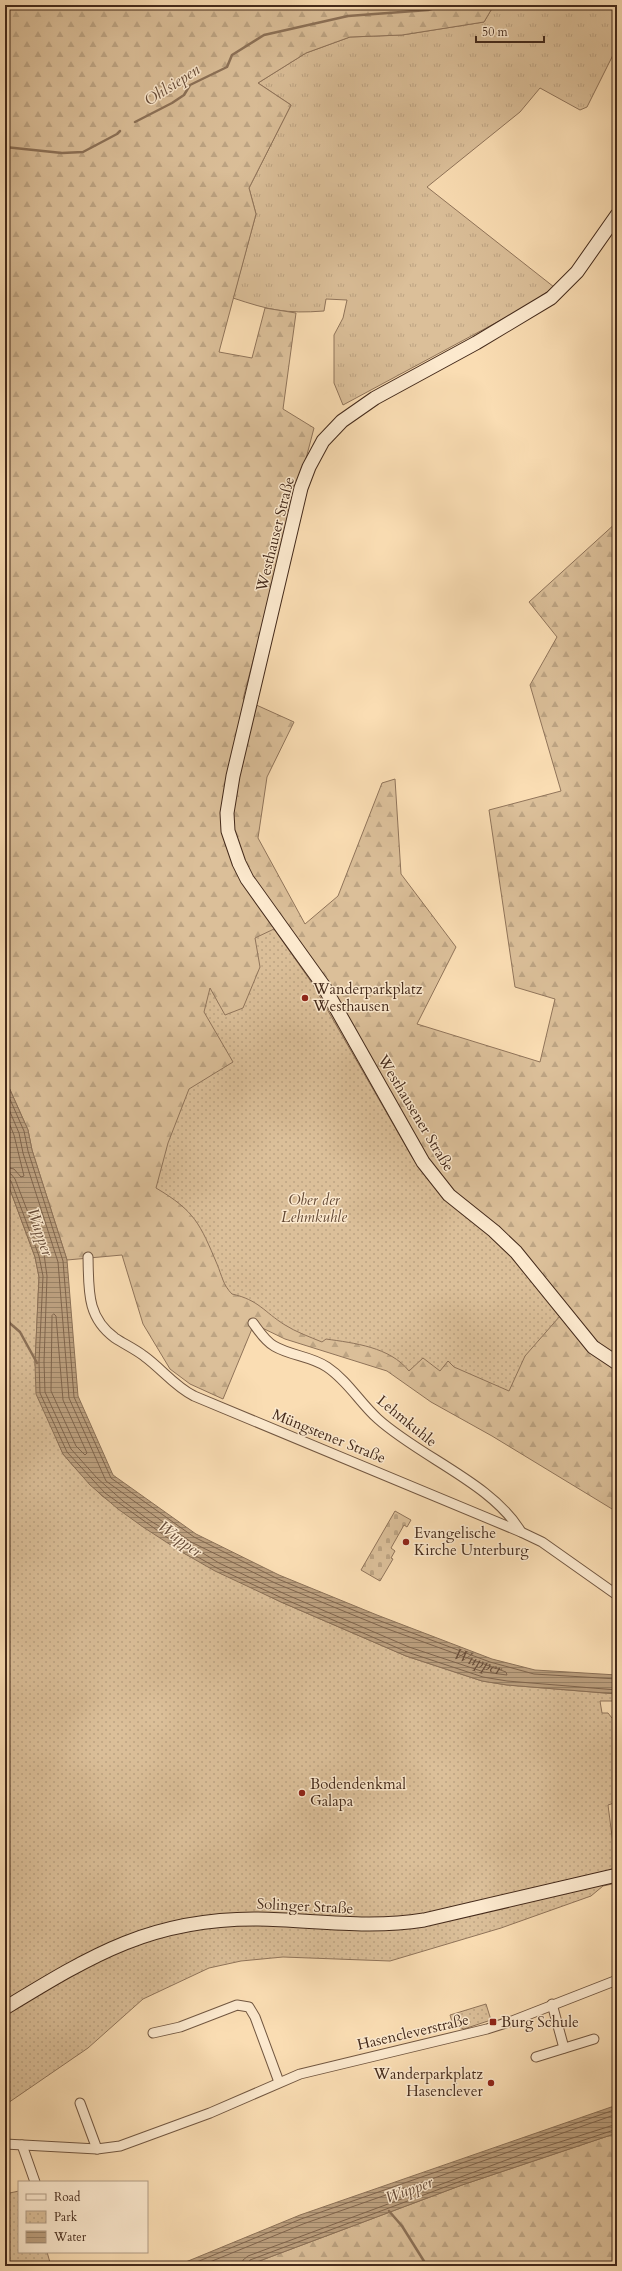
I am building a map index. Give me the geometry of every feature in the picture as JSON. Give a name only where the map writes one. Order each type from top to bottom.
[{"type":"main road","name":"Westhauser Straße","points":[[231,842],[227,813],[232,782],[301,488],[309,467],[324,441],[342,421],[363,405],[476,343],[551,298],[577,272],[617,215]]},
{"type":"main road","name":"Westhausener Straße","points":[[231,842],[247,878],[323,985],[423,1162],[435,1179],[455,1199],[509,1244],[593,1347],[617,1363]]},
{"type":"main road","name":"Solinger Straße","points":[[5,2008],[61,1973],[101,1952],[131,1940],[178,1927],[210,1921],[243,1919],[358,1925],[392,1925],[424,1920],[617,1875]]},
{"type":"street","name":"Müngstener Straße","points":[[88,1257],[91,1306],[97,1320],[115,1337],[144,1356],[180,1389],[521,1532],[542,1542],[617,1596]]},
{"type":"street","name":"Lehmkuhle","points":[[253,1323],[274,1346],[315,1361],[331,1370],[378,1419],[425,1454],[475,1486],[507,1513],[521,1532]]},
{"type":"street","name":"Hasencleverstraße","points":[[5,2144],[97,2149],[120,2146],[196,2119],[279,2082],[317,2069],[487,2029],[512,2021],[552,2004],[617,1980]]},
{"type":"street","points":[[552,2004],[564,2048]]},
{"type":"street","points":[[153,2033],[180,2027],[234,2005],[244,2005],[252,2010],[256,2017],[279,2082]]},
{"type":"street","points":[[536,2057],[594,2039]]},
{"type":"street","points":[[80,2102],[97,2149]]},
{"type":"street","points":[[22,2145],[35,2181]]},
{"type":"green space","points":[[5,5],[494,5],[484,22],[402,35],[350,37],[306,53],[258,83],[291,105],[249,188],[256,214],[219,352],[252,358],[265,308],[296,313],[283,409],[314,428],[243,699],[294,722],[267,777],[258,838],[305,924],[338,896],[382,783],[395,779],[401,874],[456,947],[417,1024],[540,1062],[555,999],[515,987],[489,810],[561,791],[530,685],[557,637],[529,602],[617,522],[617,1512],[492,1436],[431,1402],[387,1371],[285,1339],[254,1324],[223,1399],[190,1384],[170,1369],[143,1324],[122,1255],[67,1260],[32,1150],[28,1130],[7,1083],[5,1068]]},
{"type":"green space","points":[[494,5],[617,5],[617,47],[587,107],[580,110],[540,88],[520,112],[427,187],[554,287],[527,306],[343,405],[334,383],[334,335],[343,318],[347,300],[326,299],[324,311],[299,312],[257,306],[233,298],[256,214],[249,188],[291,105],[258,83],[306,53],[350,37],[402,35],[484,22]]},
{"type":"green space","name":"Ober der Lehmkuhle","points":[[274,929],[312,983],[412,1157],[437,1190],[449,1203],[503,1246],[560,1316],[525,1356],[509,1391],[454,1367],[448,1361],[440,1371],[423,1358],[409,1371],[392,1356],[382,1351],[360,1345],[326,1339],[322,1342],[289,1328],[255,1303],[232,1294],[229,1291],[201,1228],[180,1204],[156,1188],[168,1143],[189,1089],[233,1062],[204,1012],[210,988],[225,1015],[243,1008],[260,967],[255,938]]},
{"type":"green space","points":[[5,1176],[35,1257],[39,1277],[35,1365],[57,1440],[63,1454],[74,1467],[102,1496],[180,1551],[281,1602],[406,1656],[482,1681],[507,1685],[617,1694],[617,1701],[600,1701],[602,1713],[608,1713],[612,1718],[617,1720],[617,1802],[608,1805],[617,1875],[612,1884],[603,1886],[591,1896],[501,1928],[390,1961],[283,1957],[241,1961],[209,1968],[143,1999],[88,2048],[5,2105]]},
{"type":"green space","points":[[395,1511],[411,1520],[407,1527],[404,1525],[391,1548],[395,1551],[391,1558],[393,1559],[380,1581],[361,1570]]},
{"type":"green space","points":[[486,2004],[491,2020],[464,2029],[453,2025],[450,2015]]},
{"type":"green space","points":[[617,2133],[617,2266],[246,2266],[462,2185]]},
{"type":"green space","points":[[18,2191],[18,2253],[47,2253],[51,2266],[5,2266],[5,2194]]},
{"type":"water","name":"Wupper","points":[[5,1068],[7,1083],[28,1130],[32,1150],[67,1260],[78,1396],[113,1475],[196,1534],[279,1575],[377,1615],[492,1659],[535,1670],[617,1675],[617,1694],[507,1685],[482,1681],[406,1656],[281,1602],[215,1571],[143,1527],[118,1509],[90,1485],[63,1454],[36,1394],[35,1363],[39,1277],[35,1257],[5,1176]]},
{"type":"water","name":"Wupper","points":[[617,2105],[617,2133],[462,2185],[246,2266],[176,2266],[300,2215]]},
{"type":"waterway","name":"Ohlsiepen","points":[[135,122],[172,103],[184,95],[190,85],[227,67],[232,55],[264,35],[348,16],[428,10],[446,5]]},
{"type":"waterway","name":"Ohlsiepen","points":[[5,147],[62,153],[83,152],[120,131]]},
{"type":"waterway","points":[[5,1319],[20,1332],[37,1363]]},
{"type":"waterway","name":"Wupper","points":[[389,2211],[402,2226],[427,2266]]},
{"type":"place","name":"Wanderparkplatz Westhausen","points":[[305,998]]},
{"type":"place","name":"Evangelische Kirche Unterburg","points":[[406,1542]]},
{"type":"place","name":"Bodendenkmal Galapa","points":[[302,1793]]},
{"type":"place","name":"Burg Schule","points":[[493,2022]]},
{"type":"place","name":"Wanderparkplatz Hasenclever","points":[[491,2083]]}]
